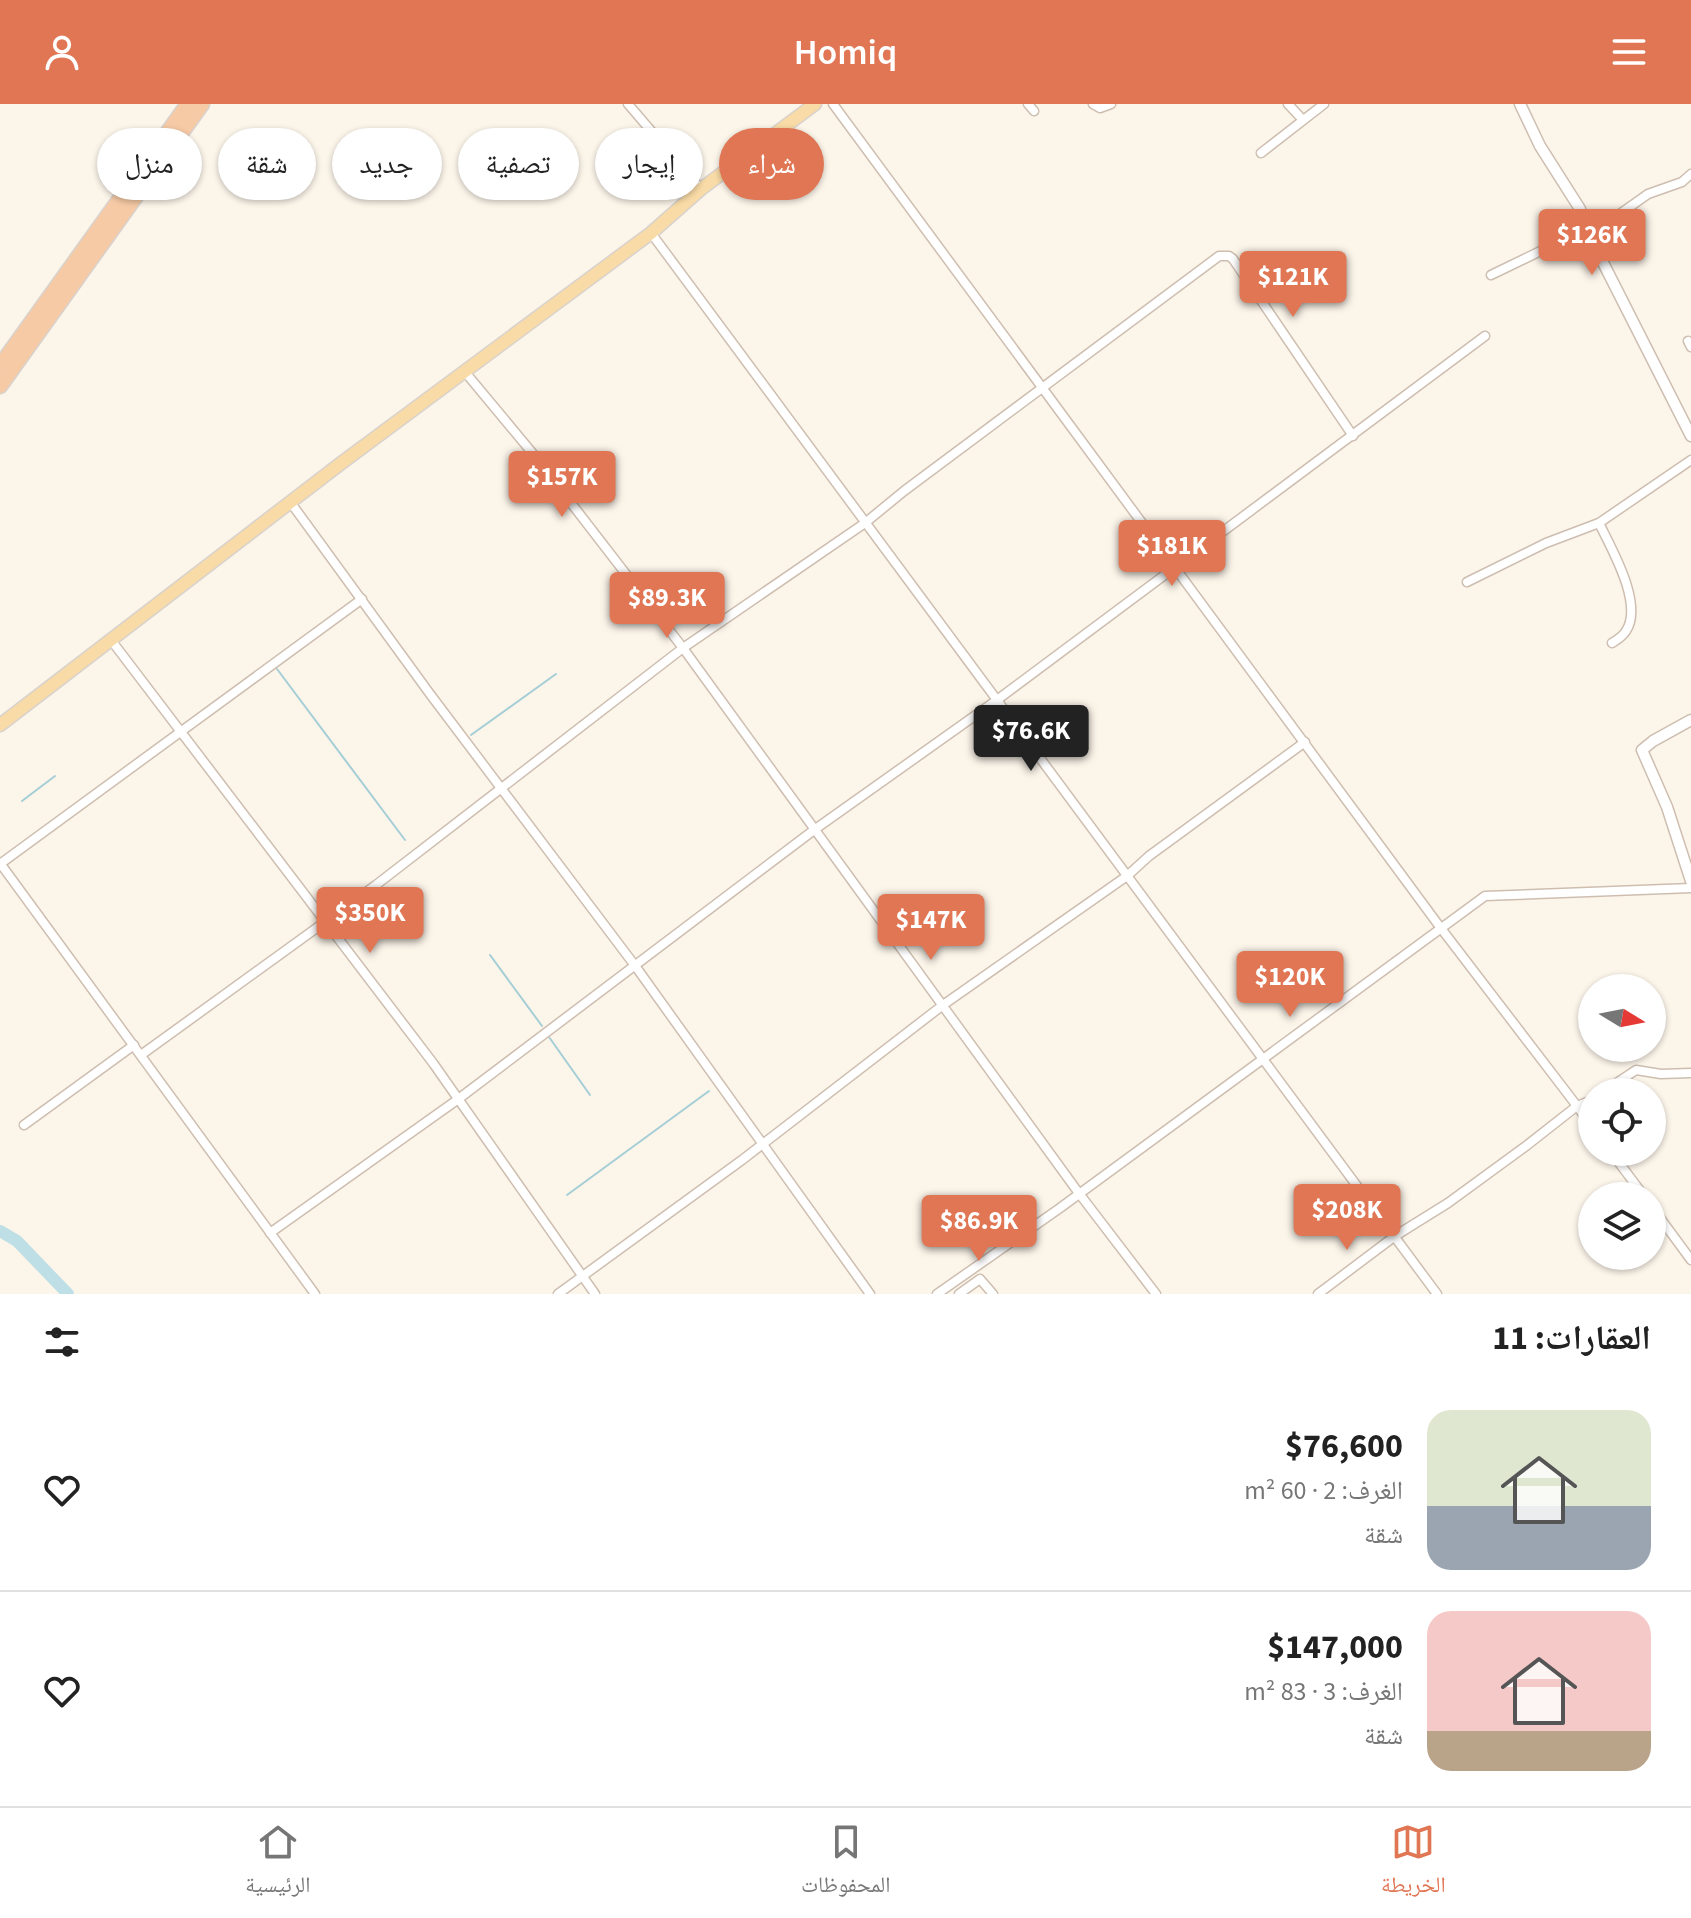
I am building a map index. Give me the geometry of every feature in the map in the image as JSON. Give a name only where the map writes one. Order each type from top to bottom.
[{"type":"highway","points":[[0,366],[188,104]]},
{"type":"highway","points":[[0,386],[202,104]]},
{"type":"main road","points":[[703,188],[815,104]]},
{"type":"main road","points":[[0,725],[651,233],[688,200]]},
{"type":"street","points":[[628,104],[649,128]]},
{"type":"street","points":[[833,104],[1440,927],[1577,1106],[1448,1203],[1395,1236],[1318,1294]]},
{"type":"street","points":[[1093,104],[1100,108],[1111,104]]},
{"type":"street","points":[[1288,104],[1303,120]]},
{"type":"street","points":[[1261,153],[1324,104]]},
{"type":"street","points":[[1520,104],[1540,146],[1580,209],[1588,232],[1691,436]]},
{"type":"street","points":[[1491,275],[1588,232],[1648,194],[1682,182],[1691,174]]},
{"type":"street","points":[[651,233],[1437,1294]]},
{"type":"street","points":[[141,1055],[376,885],[683,648],[865,523],[1219,256],[1229,256],[1353,436]]},
{"type":"street","points":[[270,1233],[457,1100],[814,830],[997,700],[1485,336]]},
{"type":"street","points":[[465,372],[534,455],[683,648],[1078,1192],[1156,1294]]},
{"type":"street","points":[[1467,582],[1546,543],[1599,523],[1691,460]]},
{"type":"street","points":[[291,503],[636,967],[870,1294]]},
{"type":"street","points":[[1599,523],[1631,601],[1628,628],[1612,643]]},
{"type":"street","points":[[315,1294],[0,863],[362,599]]},
{"type":"street","points":[[111,640],[433,1063],[595,1294]]},
{"type":"street","points":[[1691,720],[1642,750],[1667,807],[1691,881]]},
{"type":"street","points":[[558,1294],[943,1005],[1127,876],[1149,856],[1305,742]]},
{"type":"street","points":[[937,1294],[1477,901],[1493,894],[1691,888]]},
{"type":"street","points":[[24,1125],[134,1045]]},
{"type":"street","points":[[1624,1078],[1636,1070],[1661,1074],[1691,1073]]},
{"type":"street","points":[[1666,1226],[1691,1260]]},
{"type":"street","points":[[959,1294],[980,1279],[993,1294]]},
{"type":"waterway","points":[[277,669],[405,840]]},
{"type":"waterway","points":[[471,735],[556,674]]},
{"type":"waterway","points":[[22,801],[55,776]]},
{"type":"waterway","points":[[490,955],[542,1026]]},
{"type":"waterway","points":[[549,1037],[590,1095]]},
{"type":"waterway","points":[[567,1195],[709,1091]]},
{"type":"waterway","points":[[0,1231],[17,1241],[68,1294]]}]
